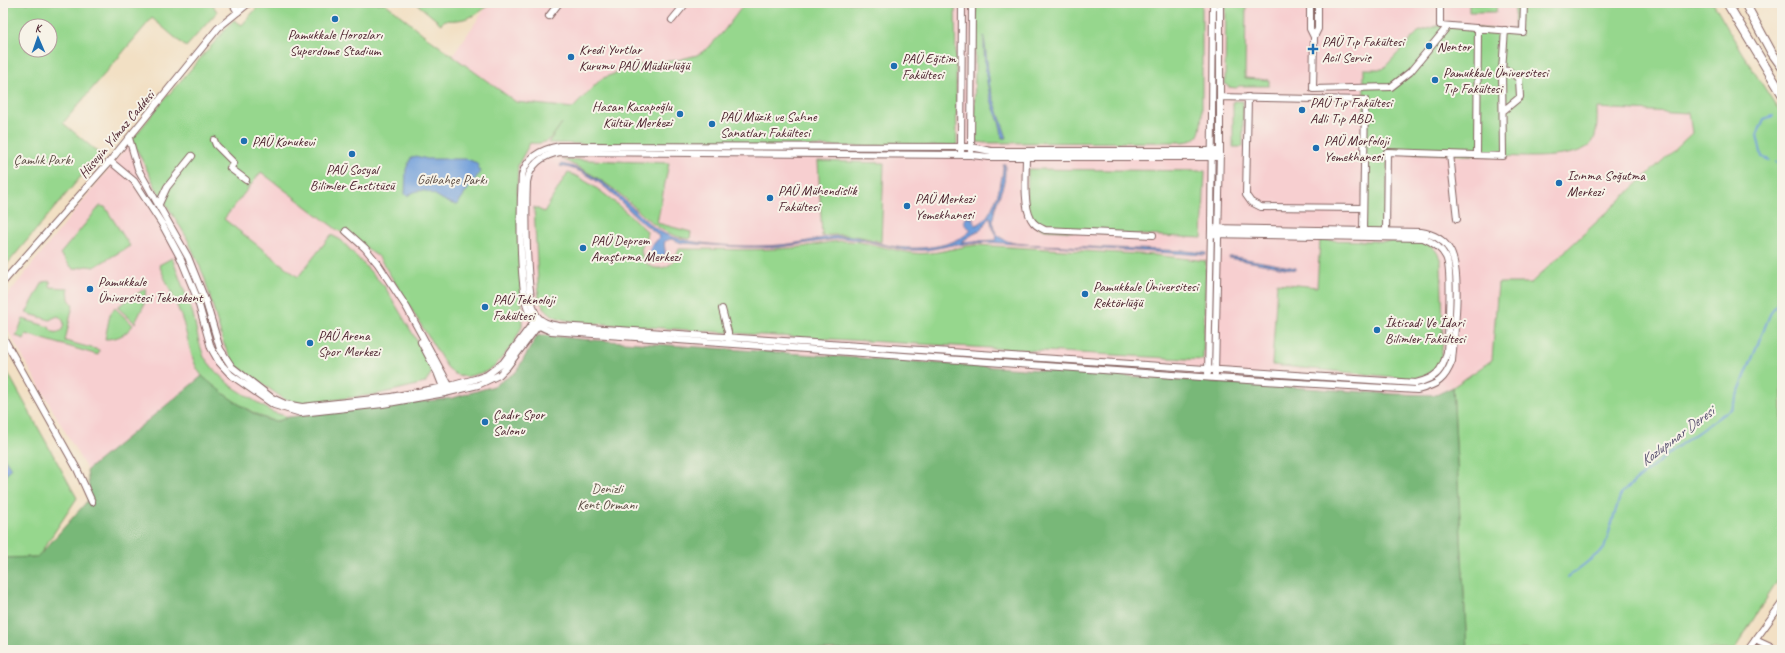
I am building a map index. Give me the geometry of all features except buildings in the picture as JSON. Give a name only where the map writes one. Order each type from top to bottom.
[{"type":"main road","points":[[1727,3],[1782,94]]},
{"type":"main road","points":[[1745,3],[1772,53],[1782,68]]},
{"type":"street","points":[[232,3],[238,12]]},
{"type":"street","name":"Hüseyin Yılmaz Caddesi","points":[[3,282],[110,161],[218,28],[249,3]]},
{"type":"street","points":[[549,16],[559,3]]},
{"type":"street","points":[[672,20],[686,3]]},
{"type":"street","points":[[961,155],[962,3]]},
{"type":"street","points":[[971,155],[972,3]]},
{"type":"street","points":[[1207,377],[1211,231],[1213,3]]},
{"type":"street","points":[[1215,378],[1219,232],[1220,3]]},
{"type":"street","points":[[1310,3],[1310,29],[1314,37]]},
{"type":"street","points":[[1318,3],[1318,29],[1314,37],[1313,89],[1391,87],[1410,72],[1448,26]]},
{"type":"street","points":[[1440,3],[1440,25],[1523,32],[1524,3]]},
{"type":"street","points":[[1477,155],[1478,28]]},
{"type":"street","points":[[1386,231],[1388,152],[1503,156],[1502,70],[1505,30]]},
{"type":"street","points":[[1502,70],[1509,71],[1519,80],[1520,91],[1520,97],[1503,111]]},
{"type":"street","points":[[1220,97],[1365,100],[1363,231]]},
{"type":"street","points":[[1248,97],[1246,195],[1251,202],[1261,207],[1363,208]]},
{"type":"street","points":[[129,138],[138,169],[188,257],[206,302],[220,349],[232,367],[272,398],[285,404],[302,407],[447,390]]},
{"type":"street","points":[[214,140],[216,146],[234,163],[230,168],[246,180]]},
{"type":"street","points":[[1219,232],[1386,231],[1429,233],[1441,240],[1453,256],[1456,277],[1452,361],[1448,372],[1440,382],[1430,387],[1417,390],[1215,378],[560,333],[538,321],[526,306],[521,246],[522,175],[524,167],[536,154],[546,148],[560,146],[971,147],[991,151],[1220,154]]},
{"type":"street","points":[[706,154],[707,147]]},
{"type":"street","points":[[538,321],[532,304],[527,245],[527,182],[529,172],[534,165],[551,154],[560,152],[971,155],[989,157],[1026,157],[1212,154]]},
{"type":"street","points":[[1450,154],[1457,219]]},
{"type":"street","points":[[159,204],[167,187],[192,156]]},
{"type":"street","points":[[1026,157],[1028,210],[1031,219],[1036,226],[1045,230],[1153,235]]},
{"type":"street","points":[[110,161],[134,181],[162,224],[181,259],[197,298],[211,348],[219,362],[231,375],[274,406],[301,413],[383,404],[447,390],[487,375],[496,369],[538,321]]},
{"type":"street","points":[[346,231],[365,248],[378,264],[407,308],[447,390],[404,311],[374,265],[351,240],[346,231]]},
{"type":"street","points":[[538,321],[559,326],[728,338],[1416,383],[1428,380],[1438,374],[1444,365],[1447,352],[1449,273],[1447,258],[1440,248],[1433,242],[1423,238],[1211,231]]},
{"type":"street","points":[[722,309],[728,332],[728,338]]},
{"type":"street","points":[[3,337],[77,469],[92,502]]},
{"type":"street","points":[[1748,650],[1782,603]]},
{"type":"street","points":[[1755,640],[1777,650]]},
{"type":"shaded area","points":[[261,3],[385,3],[428,38],[453,55],[489,3],[1675,3],[1692,132],[1531,283],[1498,283],[1492,360],[1453,387],[1436,395],[1393,394],[585,650],[100,501],[87,470],[9,333],[3,317],[3,305],[6,297],[163,101],[234,20],[242,25]]},
{"type":"green space","name":"Çamlık Parkı","points":[[3,3],[212,3],[217,12],[186,47],[152,18],[63,123],[100,154],[3,269]]},
{"type":"green space","name":"Gölbahçe Parkı","points":[[261,3],[385,3],[428,38],[516,102],[573,108],[601,79],[636,65],[678,60],[697,55],[707,49],[723,32],[745,3],[955,3],[957,146],[707,147],[548,143],[555,133],[546,142],[530,143],[518,165],[517,194],[522,326],[514,343],[495,366],[485,372],[466,377],[455,374],[447,367],[379,257],[336,229],[261,172],[224,219],[298,277],[331,235],[341,240],[385,287],[417,341],[432,372],[425,383],[379,394],[303,404],[284,399],[234,364],[223,342],[204,276],[186,236],[156,188],[132,140],[163,101],[234,20],[242,25]]},
{"type":"green space","points":[[416,3],[490,3],[475,15],[458,20],[445,20],[441,24]]},
{"type":"green space","points":[[976,3],[1202,3],[1202,115],[1201,127],[1198,135],[1192,140],[1181,142],[977,142],[974,133]]},
{"type":"green space","points":[[1226,3],[1246,3],[1245,78],[1269,80],[1269,86],[1239,86],[1236,88],[1229,87],[1225,84]]},
{"type":"green space","points":[[1469,3],[1497,3],[1496,12],[1469,12]]},
{"type":"green space","points":[[1515,3],[1713,3],[1742,53],[1782,115],[1782,574],[1734,650],[1467,650],[1453,387],[1492,360],[1498,283],[1531,283],[1692,133],[1689,113],[1597,108],[1596,129],[1593,141],[1581,150],[1572,153],[1552,156],[1525,157],[1388,152],[1386,231],[1363,231],[1364,69],[1383,69],[1418,32],[1440,25],[1514,31]]},
{"type":"green space","points":[[1233,101],[1243,101],[1243,147],[1233,147]]},
{"type":"green space","points":[[561,159],[669,163],[657,223],[691,232],[690,239],[666,232],[648,219],[622,195],[587,172]]},
{"type":"green space","points":[[818,161],[884,163],[881,242],[852,236],[822,236]]},
{"type":"green space","points":[[1028,169],[1205,171],[1202,238],[1045,230],[1036,226],[1027,210]]},
{"type":"green space","points":[[568,172],[601,191],[647,231],[641,252],[644,260],[654,268],[664,268],[672,263],[679,249],[778,249],[841,241],[859,242],[903,252],[920,254],[976,245],[1154,255],[1206,261],[1203,360],[760,335],[564,320],[551,314],[539,300],[534,207],[544,212]]},
{"type":"green space","points":[[100,206],[105,207],[130,246],[94,267],[87,266],[73,269],[60,254]]},
{"type":"green space","points":[[1320,240],[1416,242],[1429,245],[1435,249],[1441,262],[1443,316],[1441,358],[1437,368],[1428,374],[1414,379],[1272,365],[1277,283],[1317,287]]},
{"type":"green space","points":[[172,258],[193,314],[204,357],[216,372],[230,385],[272,412],[289,417],[278,421],[271,420],[250,411],[216,388],[202,376],[192,356],[176,303],[159,265]]},
{"type":"green space","points":[[50,281],[50,287],[68,288],[69,299],[73,305],[65,341],[99,350],[98,355],[26,334],[24,339],[16,336],[23,319],[49,327],[54,332],[61,331],[64,323],[58,316],[50,320],[26,313],[43,282]]},
{"type":"green space","points":[[146,288],[144,305],[135,323],[117,307]]},
{"type":"green space","points":[[115,308],[133,325],[121,336],[105,339],[110,314]]},
{"type":"green space","name":"Denizli Kent Ormanı","points":[[545,335],[579,339],[1393,394],[1436,395],[1453,387],[1467,650],[3,650],[3,558],[38,557],[90,498],[87,470],[202,376],[249,411],[270,420],[278,421],[289,417],[453,398],[494,386],[516,372],[537,336]]},
{"type":"green space","points":[[3,364],[77,498],[38,557],[3,558]]},
{"type":"water","points":[[984,36],[990,88],[1007,138],[1002,138],[1001,128],[992,104],[987,83]]},
{"type":"water","points":[[416,156],[427,159],[467,159],[477,163],[480,172],[457,205],[427,191],[414,192],[407,196],[405,194],[406,169],[411,158]]},
{"type":"water","points":[[561,164],[579,169],[604,183],[645,220],[667,235],[694,242],[727,246],[682,243],[671,239],[665,241],[664,256],[655,259],[650,256],[650,250],[659,237],[612,193],[588,175],[575,169],[560,166]]},
{"type":"water","points":[[1003,164],[1005,164],[1004,182],[995,209],[993,226],[996,233],[1003,239],[1020,244],[986,242],[953,245],[927,250],[905,250],[862,240],[843,238],[779,247],[728,246],[790,244],[844,236],[862,238],[891,246],[911,248],[934,247],[955,241],[971,230],[964,224],[967,217],[973,218],[975,225],[987,217],[992,209],[999,189]],"holes":[[[990,217],[993,230],[997,237],[996,240],[961,242],[981,229]]]},
{"type":"water","points":[[1026,244],[1185,251],[1206,253],[1206,255]]},
{"type":"water","points":[[1229,258],[1296,268],[1296,270]]},
{"type":"water","points":[[3,456],[11,468],[6,475],[3,476]]},
{"type":"waterway","name":"Kozlupınar Deresi","points":[[1769,160],[1762,157],[1757,135],[1764,119],[1773,116]]},
{"type":"waterway","name":"Kozlupınar Deresi","points":[[1776,162],[1782,164]]},
{"type":"waterway","name":"Kozlupınar Deresi","points":[[1568,577],[1604,549],[1621,493],[1677,447],[1732,408],[1771,312],[1782,297]]},
{"type":"place","name":"Pamukkale Horozları Superdome Stadium","points":[[335,19]]},
{"type":"place","name":"Nentor","points":[[1429,46]]},
{"type":"place","name":"PAÜ Tıp Fakültesi Acil Servis","points":[[1313,49]]},
{"type":"place","name":"Kredi Yurtlar Kurumu PAÜ Müdürlüğü","points":[[571,57]]},
{"type":"place","name":"PAÜ Eğitim Fakültesi","points":[[894,66]]},
{"type":"place","name":"Pamukkale Üniversitesi Tıp Fakültesi","points":[[1435,80]]},
{"type":"place","name":"PAÜ Tıp Fakültesi Adli Tıp ABD.","points":[[1302,110]]},
{"type":"place","name":"Hasan Kasapoğlu Kültür Merkezi","points":[[680,114]]},
{"type":"place","name":"PAÜ Müzik ve Sahne Sanatları Fakültesi","points":[[712,124]]},
{"type":"place","name":"PAÜ Konukevi","points":[[244,141]]},
{"type":"place","name":"PAÜ Morfoloji Yemekhanesi","points":[[1316,148]]},
{"type":"place","name":"PAÜ Sosyal Bilimler Enstitüsü","points":[[352,154]]},
{"type":"place","name":"Isınma Soğutma Merkezi","points":[[1559,183]]},
{"type":"place","name":"PAÜ Mühendislik Fakültesi","points":[[770,198]]},
{"type":"place","name":"PAÜ Merkezi Yemekhanesi","points":[[907,206]]},
{"type":"place","name":"PAÜ Deprem Araştırma Merkezi","points":[[583,248]]},
{"type":"place","name":"Pamukkale Üniversitesi Teknokent","points":[[90,289]]},
{"type":"place","name":"Pamukkale Üniversitesi Rektörlüğü","points":[[1085,294]]},
{"type":"place","name":"PAÜ Teknoloji Fakültesi","points":[[485,307]]},
{"type":"place","name":"İktisadi Ve İdari Bilimler Fakültesi","points":[[1377,330]]},
{"type":"place","name":"PAÜ Arena Spor Merkezi","points":[[310,343]]},
{"type":"place","name":"Çadır Spor Salonu","points":[[485,422]]}]
